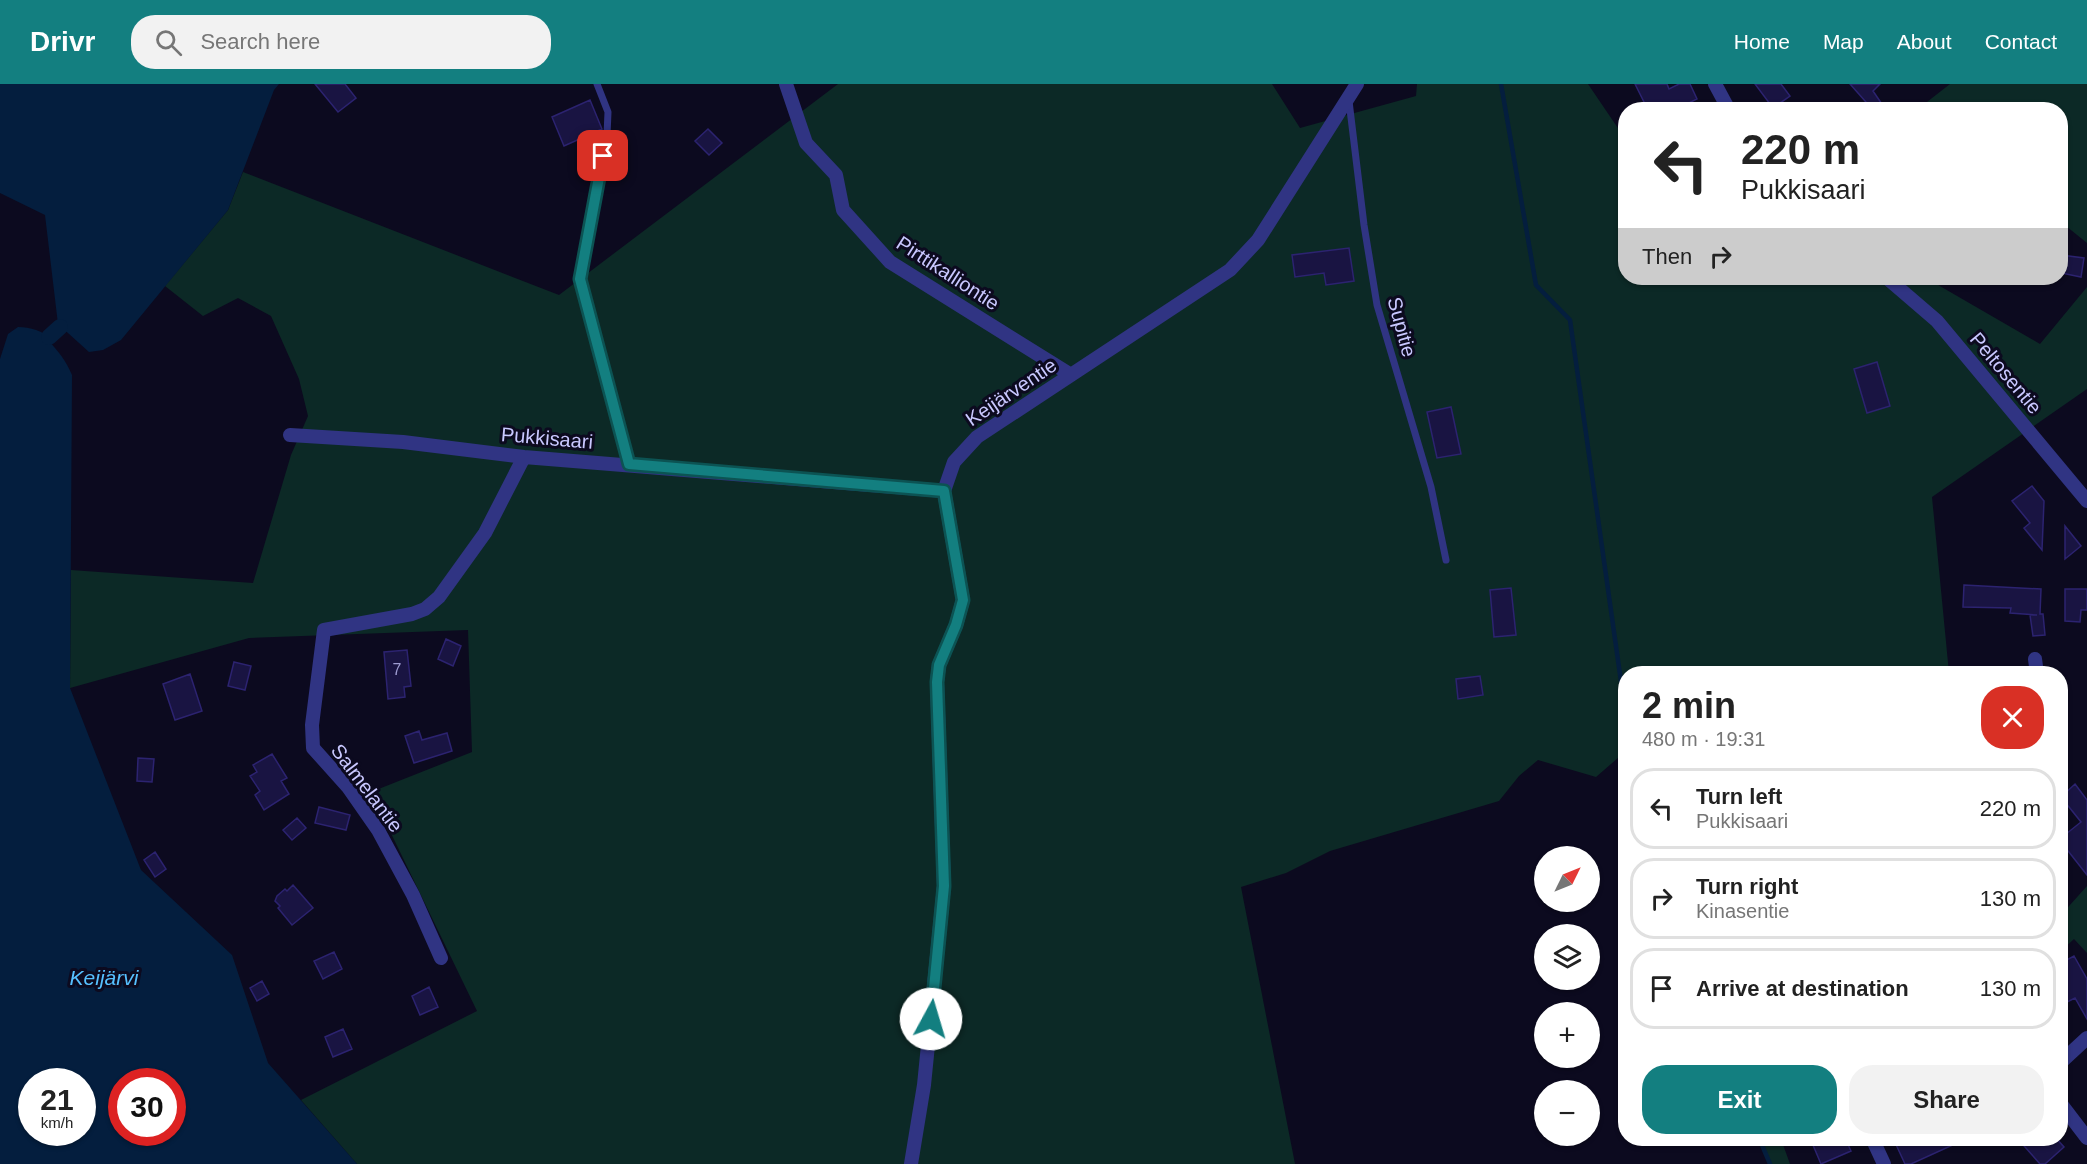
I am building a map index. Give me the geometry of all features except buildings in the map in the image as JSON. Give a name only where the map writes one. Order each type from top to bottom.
[{"type":"street","name":"Pirttikalliontie","points":[[786,84],[806,143],[836,175],[843,210],[890,262],[1071,375]]},
{"type":"street","name":"Keijärventie","points":[[911,1164],[924,1085],[944,886],[937,682],[939,665],[956,625],[963,600],[944,491],[954,462],[977,436],[1230,270],[1258,240],[1357,84]]},
{"type":"street","points":[[1714,84],[1724,102]]},
{"type":"street","name":"Peltosentie","points":[[1895,285],[1937,321],[2087,501]]},
{"type":"street","name":"Pukkisaari","points":[[290,435],[403,442],[524,457],[944,491]]},
{"type":"street","name":"Salmelantie","points":[[441,958],[413,895],[378,830],[348,787],[312,748],[312,725],[324,630],[412,614],[425,609],[439,597],[484,533],[524,457]]},
{"type":"street","points":[[2035,659],[2036,666]]},
{"type":"street","points":[[2068,1056],[2087,1038]]},
{"type":"street","points":[[2068,1113],[2087,1138]]},
{"type":"street","points":[[1876,1146],[1884,1164]]},
{"type":"lane","points":[[597,84],[608,112],[607,135],[580,279],[629,464]]},
{"type":"lane","name":"Supitie","points":[[1348,98],[1377,305],[1431,487],[1446,560]]},
{"type":"green space","points":[[838,84],[1272,84],[1300,128],[1416,96],[1417,84],[1588,84],[1618,128],[1618,285],[1938,285],[2040,344],[2087,287],[2087,389],[1932,497],[1948,666],[1618,666],[1618,758],[1596,777],[1538,760],[1519,776],[1499,801],[1330,851],[1286,873],[1241,887],[1295,1164],[357,1164],[301,1100],[477,1011],[371,792],[472,752],[468,630],[249,638],[70,688],[71,570],[253,583],[291,455],[308,416],[299,379],[271,316],[238,298],[203,316],[165,286],[228,210],[243,172],[559,295]]},
{"type":"green space","points":[[1950,84],[2087,84],[2087,243],[2068,228],[2068,102],[1927,102]]},
{"type":"green space","points":[[2087,886],[2087,953],[2074,939],[2068,945],[2068,907]]},
{"type":"green space","points":[[1762,1146],[1784,1146],[1790,1164],[1770,1164]]},
{"type":"water","points":[[0,84],[279,84],[274,90],[228,210],[121,340],[103,350],[89,352],[58,324],[45,215],[0,193]]},
{"type":"water","name":"Keijärvi","points":[[18,327],[23,327],[36,330],[52,339],[50,342],[65,361],[72,375],[70,688],[141,870],[232,955],[268,1063],[357,1164],[0,1164],[0,359],[8,334]]},
{"type":"waterway","points":[[1501,84],[1536,285],[1570,320],[1619,666]]},
{"type":"waterway","points":[[49,337],[60,327]]},
{"type":"waterway","points":[[1762,1146],[1770,1164]]},
{"type":"route","points":[[603,156],[580,279],[629,464],[944,491],[963,600],[956,625],[943,651],[937,682],[944,886],[931,1019]]}]
